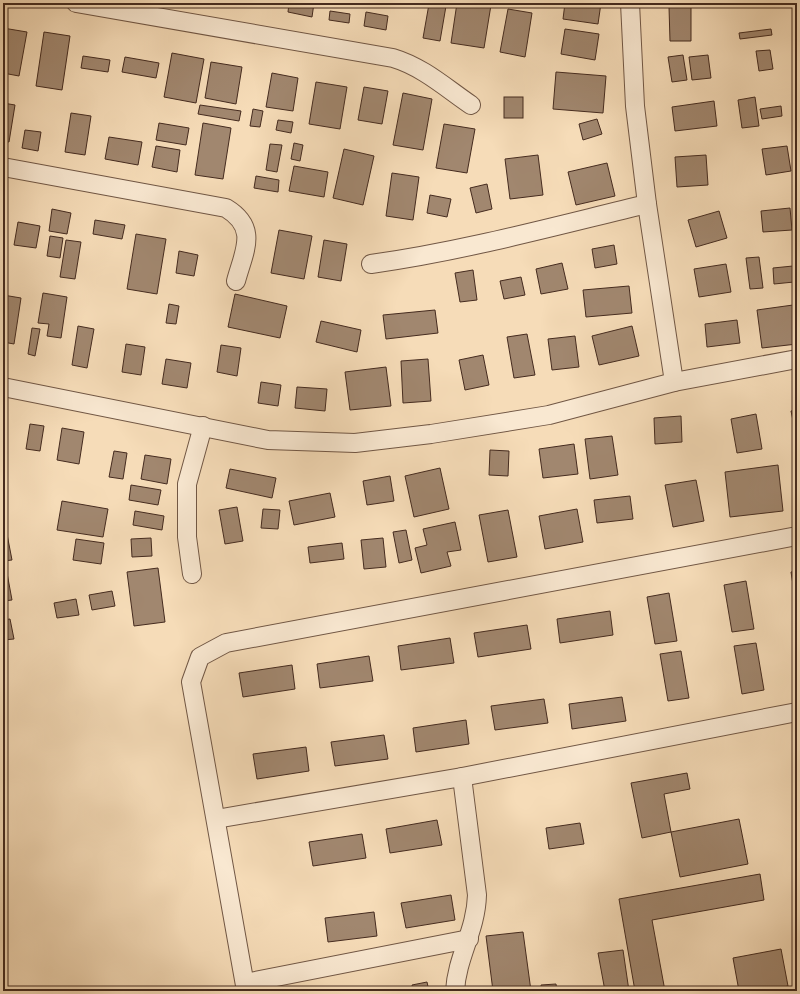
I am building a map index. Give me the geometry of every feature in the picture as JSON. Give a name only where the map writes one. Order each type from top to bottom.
[{"type":"street","points":[[76,3],[393,58],[408,63],[420,70],[471,105]]},
{"type":"street","points":[[630,3],[635,106],[647,204],[674,382]]},
{"type":"street","points":[[3,167],[226,208],[243,220],[247,231],[236,281]]},
{"type":"street","points":[[371,264],[455,250],[647,204]]},
{"type":"street","points":[[3,387],[268,440],[355,443],[431,434],[549,415],[674,382],[797,359]]},
{"type":"street","points":[[192,574],[186,537],[187,484],[203,426]]},
{"type":"street","points":[[469,939],[246,987],[191,682],[200,657],[226,644],[797,536]]},
{"type":"street","points":[[216,819],[462,777],[797,712]]},
{"type":"street","points":[[455,991],[456,975],[477,913],[478,895],[462,777]]},
{"type":"building","points":[[235,3],[258,3],[257,7]]},
{"type":"building","points":[[289,3],[314,3],[312,17],[288,12]]},
{"type":"building","points":[[457,3],[491,5],[484,48],[451,43]]},
{"type":"building","points":[[565,3],[601,3],[598,24],[563,19]]},
{"type":"building","points":[[429,4],[446,6],[440,41],[423,38]]},
{"type":"building","points":[[669,7],[691,7],[691,41],[670,41]]},
{"type":"building","points":[[508,9],[532,13],[525,57],[500,52]]},
{"type":"building","points":[[330,11],[350,14],[349,23],[329,20]]},
{"type":"building","points":[[366,12],[388,16],[386,30],[364,26]]},
{"type":"building","points":[[3,28],[27,32],[19,76],[3,73]]},
{"type":"building","points":[[565,29],[599,34],[595,60],[561,54]]},
{"type":"building","points":[[771,29],[772,35],[740,39],[739,33]]},
{"type":"building","points":[[44,32],[70,36],[62,90],[36,86]]},
{"type":"building","points":[[770,50],[773,69],[759,71],[756,51]]},
{"type":"building","points":[[172,53],[204,59],[196,103],[164,97]]},
{"type":"building","points":[[683,55],[687,80],[672,82],[668,57]]},
{"type":"building","points":[[708,55],[711,78],[692,80],[689,57]]},
{"type":"building","points":[[83,56],[110,60],[108,72],[81,68]]},
{"type":"building","points":[[125,57],[159,63],[156,78],[122,72]]},
{"type":"building","points":[[211,62],[242,67],[236,104],[205,98]]},
{"type":"building","points":[[556,72],[606,76],[603,113],[553,109]]},
{"type":"building","points":[[272,73],[298,78],[293,111],[266,107]]},
{"type":"building","points":[[316,82],[347,87],[340,129],[309,124]]},
{"type":"building","points":[[364,87],[388,91],[382,124],[358,120]]},
{"type":"building","points":[[403,93],[432,99],[423,150],[393,145]]},
{"type":"building","points":[[504,97],[523,97],[523,118],[504,118]]},
{"type":"building","points":[[755,97],[759,126],[742,128],[738,100]]},
{"type":"building","points":[[714,101],[717,126],[675,131],[672,107]]},
{"type":"building","points":[[3,103],[15,105],[9,142],[3,141]]},
{"type":"building","points":[[200,105],[241,111],[239,121],[198,114]]},
{"type":"building","points":[[781,106],[782,116],[762,119],[760,109]]},
{"type":"building","points":[[253,109],[263,111],[260,127],[250,126]]},
{"type":"building","points":[[71,113],[91,116],[85,155],[65,152]]},
{"type":"building","points":[[597,119],[602,134],[583,140],[579,124]]},
{"type":"building","points":[[278,120],[293,122],[291,133],[276,130]]},
{"type":"building","points":[[159,123],[189,128],[186,145],[156,140]]},
{"type":"building","points":[[203,123],[231,128],[223,179],[195,175]]},
{"type":"building","points":[[444,124],[475,129],[467,173],[436,168]]},
{"type":"building","points":[[25,130],[41,132],[38,151],[22,148]]},
{"type":"building","points":[[109,137],[142,142],[138,165],[105,159]]},
{"type":"building","points":[[294,143],[303,145],[300,161],[291,159]]},
{"type":"building","points":[[270,144],[282,145],[277,172],[266,170]]},
{"type":"building","points":[[156,146],[180,150],[177,172],[152,167]]},
{"type":"building","points":[[787,146],[791,171],[766,175],[762,149]]},
{"type":"building","points":[[344,149],[374,156],[363,205],[333,198]]},
{"type":"building","points":[[538,155],[543,195],[510,199],[505,159]]},
{"type":"building","points":[[706,155],[708,185],[677,187],[675,157]]},
{"type":"building","points":[[607,163],[615,196],[576,205],[568,172]]},
{"type":"building","points":[[294,166],[328,172],[324,197],[289,191]]},
{"type":"building","points":[[392,173],[419,177],[413,220],[386,216]]},
{"type":"building","points":[[256,176],[279,180],[278,192],[254,188]]},
{"type":"building","points":[[487,184],[492,209],[476,213],[470,188]]},
{"type":"building","points":[[430,195],[451,199],[447,217],[427,213]]},
{"type":"building","points":[[790,208],[792,230],[763,232],[761,211]]},
{"type":"building","points":[[52,209],[71,213],[67,234],[49,231]]},
{"type":"building","points":[[719,211],[727,238],[696,247],[688,220]]},
{"type":"building","points":[[95,220],[125,225],[122,239],[93,234]]},
{"type":"building","points":[[18,222],[40,226],[36,248],[14,245]]},
{"type":"building","points":[[279,230],[312,236],[304,279],[271,273]]},
{"type":"building","points":[[136,234],[166,239],[157,294],[127,289]]},
{"type":"building","points":[[50,236],[63,238],[60,258],[47,256]]},
{"type":"building","points":[[66,240],[81,242],[75,279],[60,277]]},
{"type":"building","points":[[324,240],[347,244],[341,281],[318,277]]},
{"type":"building","points":[[614,245],[617,264],[595,268],[592,249]]},
{"type":"building","points":[[179,251],[198,255],[194,276],[176,273]]},
{"type":"building","points":[[759,257],[763,288],[750,289],[746,258]]},
{"type":"building","points":[[562,263],[568,289],[541,294],[536,269]]},
{"type":"building","points":[[726,264],[731,292],[699,297],[694,269]]},
{"type":"building","points":[[793,266],[794,282],[774,284],[773,268]]},
{"type":"building","points":[[473,270],[477,300],[460,302],[455,273]]},
{"type":"building","points":[[521,277],[525,295],[504,299],[500,281]]},
{"type":"building","points":[[629,286],[632,313],[586,317],[583,290]]},
{"type":"building","points":[[43,293],[67,297],[61,338],[47,336],[49,324],[38,323]]},
{"type":"building","points":[[235,294],[287,306],[280,338],[228,327]]},
{"type":"building","points":[[3,295],[21,298],[14,344],[3,342]]},
{"type":"building","points":[[169,304],[179,306],[176,324],[166,323]]},
{"type":"building","points":[[793,305],[797,344],[762,348],[757,310]]},
{"type":"building","points":[[435,310],[438,333],[386,339],[383,315]]},
{"type":"building","points":[[737,320],[740,343],[707,347],[705,324]]},
{"type":"building","points":[[321,321],[361,330],[357,352],[316,342]]},
{"type":"building","points":[[78,326],[94,329],[87,368],[72,365]]},
{"type":"building","points":[[632,326],[639,356],[599,365],[592,336]]},
{"type":"building","points":[[32,328],[40,329],[35,356],[28,354]]},
{"type":"building","points":[[527,334],[535,375],[514,378],[507,337]]},
{"type":"building","points":[[575,336],[579,367],[552,370],[548,339]]},
{"type":"building","points":[[126,344],[145,347],[141,375],[122,372]]},
{"type":"building","points":[[221,345],[241,348],[237,376],[217,372]]},
{"type":"building","points":[[483,355],[489,385],[465,390],[459,360]]},
{"type":"building","points":[[166,359],[191,363],[187,388],[162,384]]},
{"type":"building","points":[[428,359],[431,401],[403,403],[401,361]]},
{"type":"building","points":[[386,367],[391,406],[350,410],[345,372]]},
{"type":"building","points":[[261,382],[281,385],[278,406],[258,403]]},
{"type":"building","points":[[297,387],[327,389],[325,411],[295,408]]},
{"type":"building","points":[[797,410],[797,435],[796,435],[791,411]]},
{"type":"building","points":[[756,414],[762,449],[737,453],[731,419]]},
{"type":"building","points":[[681,416],[682,442],[655,444],[654,418]]},
{"type":"building","points":[[30,424],[44,426],[40,451],[26,449]]},
{"type":"building","points":[[62,428],[84,432],[79,464],[57,460]]},
{"type":"building","points":[[612,436],[618,475],[590,479],[585,439]]},
{"type":"building","points":[[574,444],[578,474],[543,478],[539,449]]},
{"type":"building","points":[[490,450],[509,451],[508,476],[489,475]]},
{"type":"building","points":[[114,451],[127,453],[123,479],[109,477]]},
{"type":"building","points":[[145,455],[171,459],[167,484],[141,479]]},
{"type":"building","points":[[778,465],[783,511],[730,517],[725,472]]},
{"type":"building","points":[[440,468],[449,509],[414,517],[405,476]]},
{"type":"building","points":[[230,469],[276,478],[272,498],[226,488]]},
{"type":"building","points":[[390,476],[394,501],[367,505],[363,481]]},
{"type":"building","points":[[696,480],[704,521],[673,527],[665,485]]},
{"type":"building","points":[[131,485],[161,490],[158,505],[129,500]]},
{"type":"building","points":[[330,493],[335,517],[294,525],[289,501]]},
{"type":"building","points":[[630,496],[633,519],[597,523],[594,500]]},
{"type":"building","points":[[62,501],[108,509],[103,537],[57,530]]},
{"type":"building","points":[[237,507],[243,541],[225,544],[219,510]]},
{"type":"building","points":[[263,509],[280,510],[278,529],[261,528]]},
{"type":"building","points":[[577,509],[583,542],[545,549],[539,516]]},
{"type":"building","points":[[508,510],[517,557],[488,562],[479,515]]},
{"type":"building","points":[[135,511],[164,516],[162,530],[133,525]]},
{"type":"building","points":[[455,522],[461,550],[447,552],[451,566],[421,573],[415,548],[427,545],[423,529]]},
{"type":"building","points":[[6,529],[12,560],[3,561],[3,530]]},
{"type":"building","points":[[406,530],[412,560],[399,563],[393,532]]},
{"type":"building","points":[[151,538],[152,556],[132,557],[131,539]]},
{"type":"building","points":[[383,538],[386,567],[364,569],[361,540]]},
{"type":"building","points":[[76,539],[104,543],[101,564],[73,560]]},
{"type":"building","points":[[342,543],[344,559],[310,563],[308,547]]},
{"type":"building","points":[[158,568],[165,622],[134,626],[127,572]]},
{"type":"building","points":[[797,571],[797,610],[791,572]]},
{"type":"building","points":[[7,573],[12,600],[3,601],[3,574]]},
{"type":"building","points":[[746,581],[754,629],[732,632],[724,585]]},
{"type":"building","points":[[112,591],[115,606],[92,610],[89,595]]},
{"type":"building","points":[[669,593],[677,641],[655,644],[647,597]]},
{"type":"building","points":[[76,599],[79,615],[57,618],[54,603]]},
{"type":"building","points":[[610,611],[613,635],[560,643],[557,619]]},
{"type":"building","points":[[10,619],[14,639],[3,640],[3,620]]},
{"type":"building","points":[[527,625],[531,649],[478,657],[474,633]]},
{"type":"building","points":[[450,638],[454,663],[401,670],[398,646]]},
{"type":"building","points":[[756,643],[764,690],[742,694],[734,646]]},
{"type":"building","points":[[681,651],[689,698],[668,701],[660,654]]},
{"type":"building","points":[[369,656],[373,681],[320,688],[317,664]]},
{"type":"building","points":[[292,665],[295,689],[243,697],[239,673]]},
{"type":"building","points":[[622,697],[626,721],[572,729],[569,704]]},
{"type":"building","points":[[544,699],[548,723],[495,730],[491,706]]},
{"type":"building","points":[[466,720],[469,744],[416,752],[413,728]]},
{"type":"building","points":[[384,735],[388,759],[335,766],[331,742]]},
{"type":"building","points":[[306,747],[309,771],[257,779],[253,754]]},
{"type":"building","points":[[687,773],[690,789],[664,794],[671,832],[642,838],[631,783]]},
{"type":"building","points":[[739,819],[748,864],[680,877],[671,832]]},
{"type":"building","points":[[437,820],[442,845],[390,853],[386,829]]},
{"type":"building","points":[[580,823],[584,844],[549,849],[546,828]]},
{"type":"building","points":[[362,834],[366,858],[313,866],[309,842]]},
{"type":"building","points":[[760,874],[764,900],[652,920],[665,991],[635,991],[619,899]]},
{"type":"building","points":[[451,895],[455,920],[406,928],[401,903]]},
{"type":"building","points":[[374,912],[377,936],[328,942],[325,918]]},
{"type":"building","points":[[523,932],[531,991],[493,991],[486,936]]},
{"type":"building","points":[[781,949],[788,986],[763,991],[739,991],[733,958]]},
{"type":"building","points":[[623,950],[629,991],[605,991],[598,953]]},
{"type":"building","points":[[427,982],[429,991],[413,991],[412,985]]},
{"type":"building","points":[[556,984],[557,991],[542,991],[541,985]]}]
